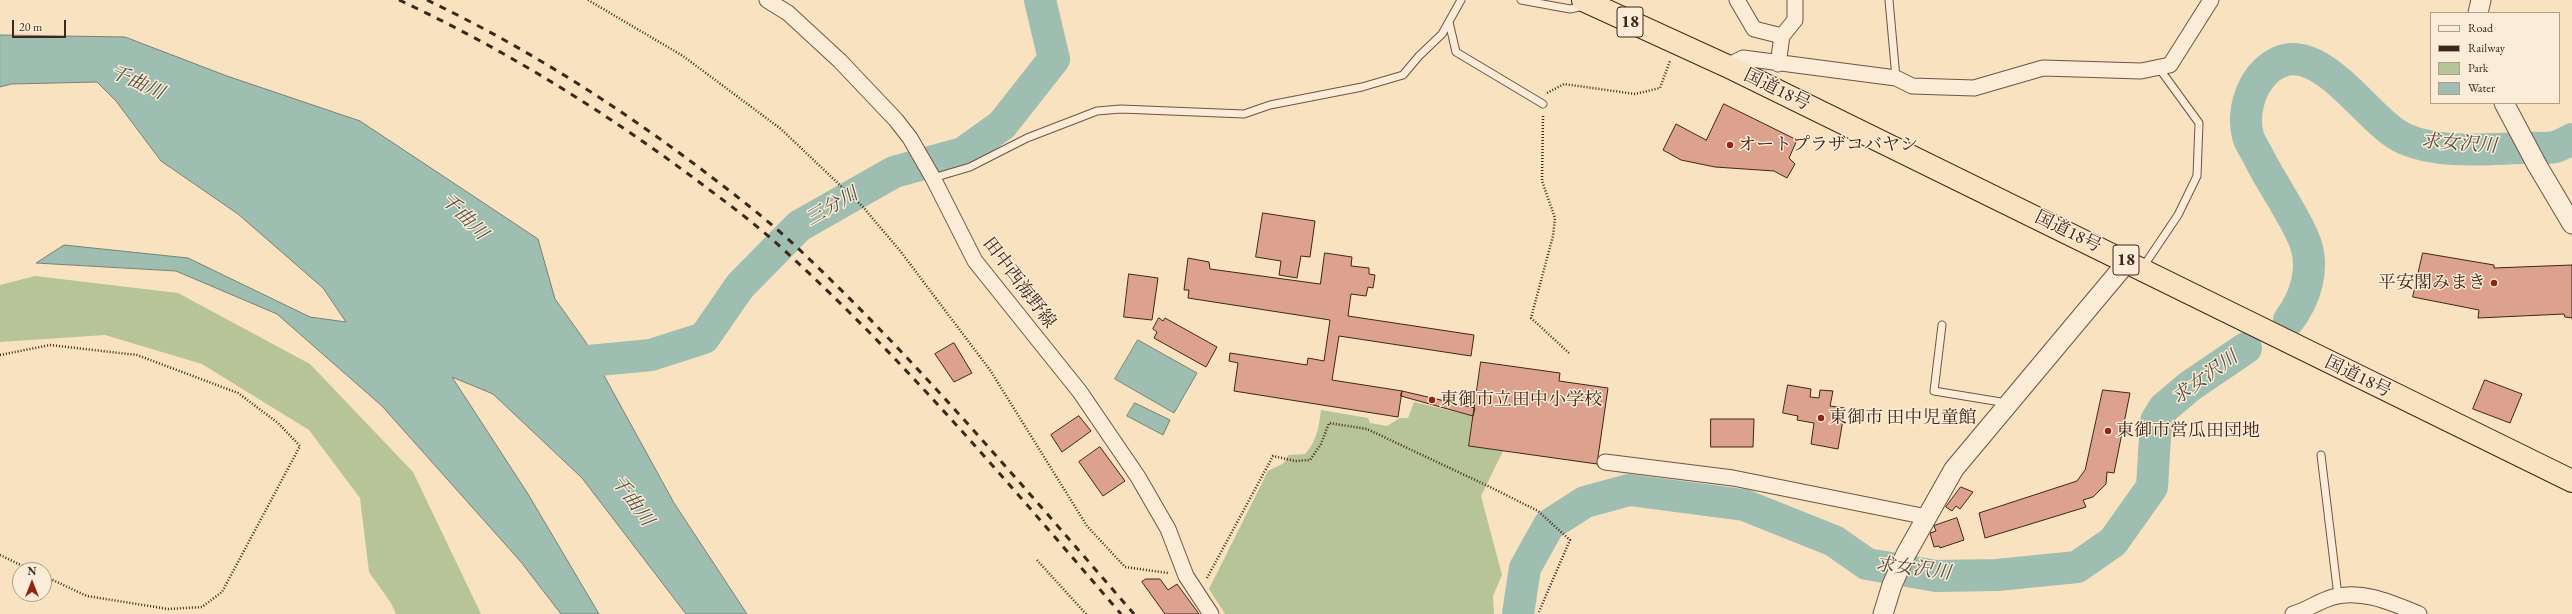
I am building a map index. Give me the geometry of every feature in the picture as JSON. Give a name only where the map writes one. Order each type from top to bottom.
[{"type":"highway","name":"国道18号","points":[[1588,2],[1726,66],[2135,265],[2278,338],[2572,481]]},
{"type":"street","name":"田中西海野線","points":[[767,0],[788,13],[840,60],[910,138],[933,178],[975,261],[1080,392],[1138,477],[1168,529],[1186,576],[1211,614]]},
{"type":"street","points":[[1737,0],[1754,29],[1782,36]]},
{"type":"street","points":[[1778,64],[1782,36],[1795,20],[1795,0]]},
{"type":"street","points":[[1726,66],[1743,58],[1778,64],[1896,78],[1912,86],[1974,88],[2043,68],[2141,71],[2170,65],[2211,0]]},
{"type":"street","points":[[2478,12],[2481,0]]},
{"type":"street","points":[[2504,104],[2537,165],[2572,224]]},
{"type":"street","points":[[1883,614],[1892,585],[1906,554],[1954,469],[2009,403],[2135,265]]},
{"type":"street","points":[[1605,462],[1733,478],[1927,517]]},
{"type":"street","points":[[2293,614],[2338,596],[2349,594],[2388,602],[2419,614]]},
{"type":"lane","points":[[933,178],[970,167],[1027,138],[1097,111],[1121,109],[1244,114],[1270,105],[1362,88],[1402,76],[1419,56],[1442,34],[1461,0]]},
{"type":"lane","points":[[1521,0],[1570,9],[1588,2]]},
{"type":"lane","points":[[1889,0],[1896,78]]},
{"type":"lane","points":[[1449,22],[1456,52],[1544,104]]},
{"type":"lane","points":[[2135,265],[2178,215],[2197,176],[2199,123],[2159,67]]},
{"type":"lane","points":[[1942,325],[1934,391],[2009,403]]},
{"type":"lane","points":[[2321,455],[2338,596]]},
{"type":"path","points":[[588,0],[682,56],[781,129],[842,186],[863,207],[901,252],[990,370],[1087,526],[1125,567],[1186,576]]},
{"type":"path","points":[[1569,353],[1531,318],[1553,236],[1555,218],[1542,181],[1544,94],[1564,84],[1635,94],[1660,88],[1677,44]]},
{"type":"path","points":[[0,355],[50,345],[137,355],[238,394],[278,423],[300,446],[222,592],[202,607],[168,609],[87,596],[52,580]]},
{"type":"path","points":[[1198,594],[1273,456],[1295,461],[1310,460],[1321,444],[1329,423],[1367,429],[1538,511],[1570,540],[1538,614]]},
{"type":"path","points":[[0,556],[13,562]]},
{"type":"path","points":[[1037,560],[1086,614]]},
{"type":"green space","points":[[35,276],[178,293],[310,364],[413,472],[481,614],[396,614],[391,603],[369,572],[360,498],[309,430],[202,364],[105,335],[0,342],[0,285]]},
{"type":"green space","points":[[1414,402],[1473,416],[1469,446],[1503,451],[1481,496],[1502,575],[1493,596],[1494,614],[1225,614],[1209,589],[1268,471],[1284,463],[1288,455],[1305,454],[1315,439],[1321,410],[1368,418],[1370,423],[1387,426],[1400,418],[1408,418]]},
{"type":"water","name":"千曲川","points":[[0,35],[125,37],[227,76],[360,121],[538,239],[555,299],[585,341],[674,503],[747,614],[686,614],[582,478],[493,394],[452,377],[528,494],[599,614],[561,614],[521,562],[382,406],[277,314],[176,271],[36,263],[64,245],[188,258],[310,317],[346,322],[323,288],[238,214],[161,161],[116,101],[97,82],[11,84],[0,87]]},
{"type":"water","points":[[1138,340],[1197,373],[1174,413],[1115,379]]},
{"type":"water","points":[[1135,403],[1170,420],[1163,435],[1127,416]]},
{"type":"building","name":"オートプラザコバヤシ","points":[[1724,104],[1797,140],[1789,158],[1795,164],[1787,178],[1774,171],[1715,167],[1681,160],[1663,150],[1676,124],[1706,140]]},
{"type":"building","points":[[1263,213],[1315,221],[1310,257],[1301,256],[1297,278],[1279,275],[1281,261],[1256,257]]},
{"type":"building","name":"東御市立田中小学校","points":[[1325,253],[1352,257],[1351,266],[1369,268],[1369,274],[1375,275],[1373,288],[1368,287],[1366,296],[1351,294],[1348,316],[1474,335],[1471,356],[1339,336],[1332,380],[1402,391],[1398,417],[1234,391],[1238,363],[1229,361],[1230,353],[1307,365],[1308,358],[1324,361],[1330,320],[1188,298],[1189,290],[1184,290],[1188,258],[1209,262],[1210,269],[1320,284]]},
{"type":"building","name":"平安閣みまき","points":[[2423,253],[2494,265],[2494,268],[2572,265],[2572,318],[2565,317],[2564,314],[2478,318],[2479,310],[2413,297]]},
{"type":"building","points":[[1129,274],[1158,278],[1152,320],[1124,317]]},
{"type":"building","points":[[1159,318],[1163,321],[1165,318],[1217,347],[1206,367],[1154,338],[1157,332],[1153,329]]},
{"type":"building","points":[[954,343],[972,373],[954,382],[935,354]]},
{"type":"building","points":[[1481,362],[1560,373],[1559,381],[1608,388],[1597,464],[1469,446]]},
{"type":"building","points":[[2485,380],[2522,394],[2510,423],[2473,409]]},
{"type":"building","name":"東御市 田中児童館","points":[[1788,385],[1811,389],[1810,397],[1819,398],[1820,390],[1833,391],[1830,406],[1845,408],[1838,449],[1811,444],[1814,423],[1797,420],[1798,416],[1783,413]]},
{"type":"building","name":"東御市営瓜田団地","points":[[2103,390],[2130,393],[2114,473],[2107,472],[2106,484],[2093,497],[2083,500],[2086,507],[1985,538],[1979,513],[2077,481],[2085,470]]},
{"type":"building","points":[[1402,391],[1475,408],[1473,416],[1401,396]]},
{"type":"building","points":[[1079,416],[1091,431],[1062,452],[1051,435]]},
{"type":"building","points":[[1711,419],[1754,419],[1753,447],[1711,447]]},
{"type":"building","points":[[1100,447],[1125,481],[1103,496],[1079,462]]},
{"type":"building","points":[[1961,487],[1973,492],[1960,509],[1956,506],[1952,511],[1946,507]]},
{"type":"building","points":[[1957,518],[1964,540],[1940,548],[1939,546],[1934,547],[1930,533],[1936,531],[1934,526]]},
{"type":"building","points":[[1146,579],[1160,579],[1168,590],[1177,584],[1199,614],[1165,614],[1142,582]]},
{"type":"waterway","name":"三分川","points":[[557,364],[651,355],[704,338],[740,286],[799,226],[894,172],[963,153],[1002,125],[1054,59],[1040,0]]},
{"type":"waterway","name":"求女沢川","points":[[2289,320],[2300,303],[2307,283],[2309,273],[2308,252],[2301,232],[2250,142],[2246,128],[2247,110],[2252,92],[2260,77],[2266,71],[2284,60],[2303,60],[2321,69],[2339,82],[2390,130],[2405,139],[2419,144],[2462,150],[2547,148],[2555,147],[2572,139]]},
{"type":"waterway","name":"求女沢川","points":[[1518,614],[1525,568],[1549,525],[1585,502],[1629,490],[1744,505],[1834,541],[1867,564],[1936,576],[1997,575],[2077,567],[2113,542],[2152,487],[2156,421],[2164,408],[2190,386],[2246,348]]},
{"type":"railway","points":[[399,0],[475,38],[549,80],[656,151],[764,232],[821,284],[954,422],[1121,614]]},
{"type":"railway","points":[[427,0],[498,36],[600,98],[697,166],[779,231],[848,297],[932,385],[1014,476],[1134,614]]},
{"type":"place","name":"オートプラザコバヤシ","points":[[1730,145]]},
{"type":"place","name":"平安閣みまき","points":[[2494,283]]},
{"type":"place","name":"東御市立田中小学校","points":[[1432,400]]},
{"type":"place","name":"東御市 田中児童館","points":[[1821,418]]},
{"type":"place","name":"東御市営瓜田団地","points":[[2108,431]]}]
